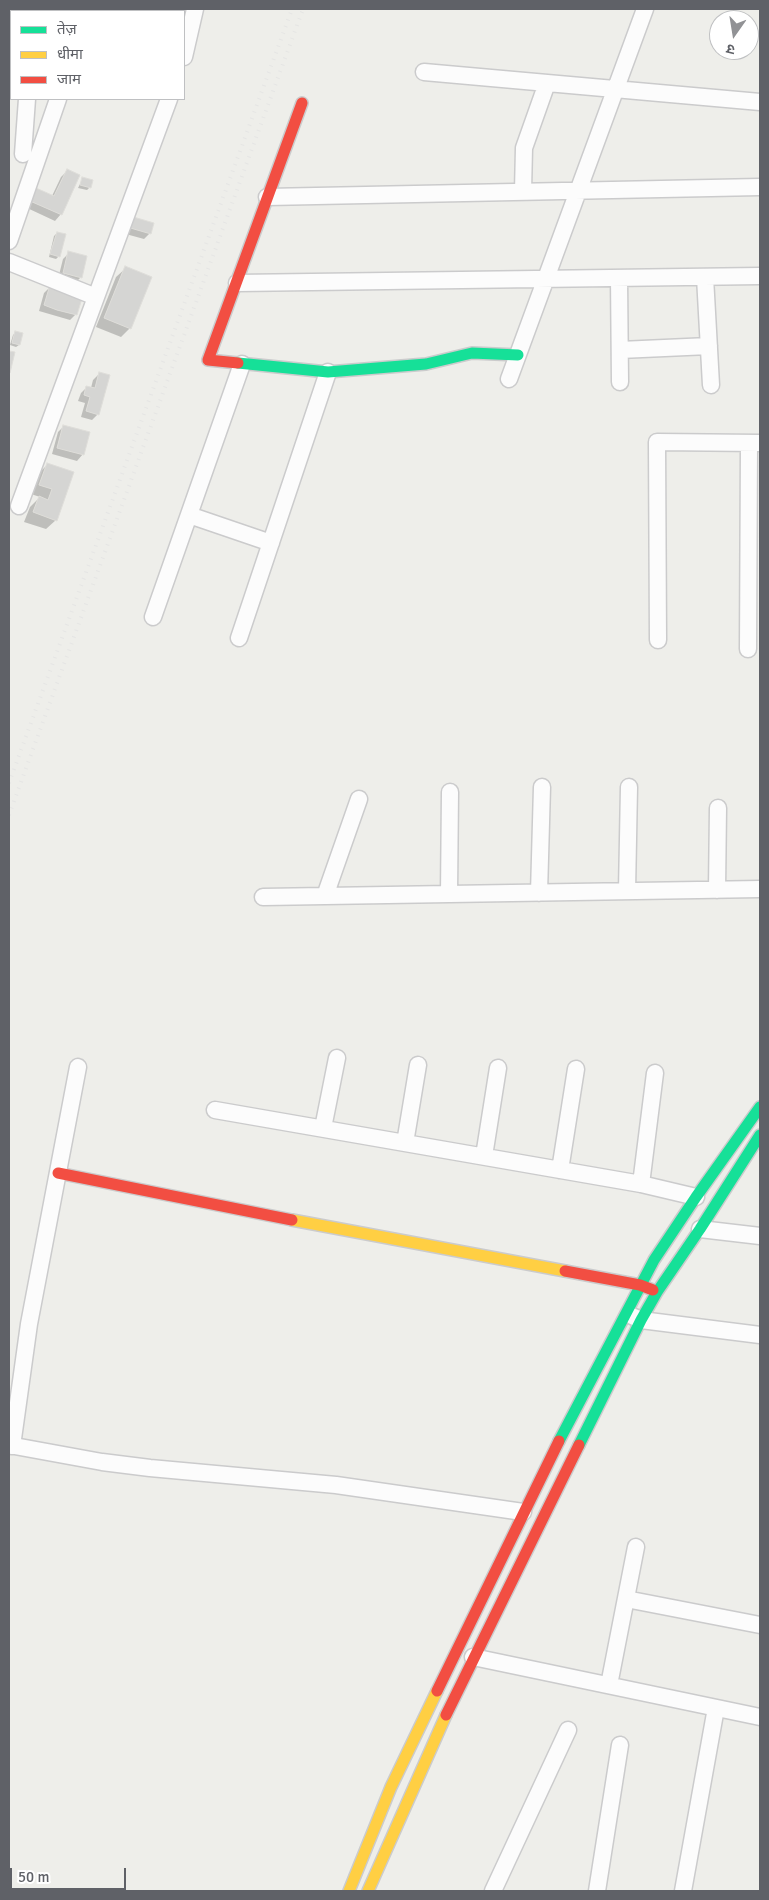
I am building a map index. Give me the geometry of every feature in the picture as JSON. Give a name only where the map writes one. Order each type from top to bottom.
[{"type":"street","points":[[185,52],[195,9]]},
{"type":"street","points":[[509,379],[645,9]]},
{"type":"street","points":[[424,72],[760,102]]},
{"type":"street","points":[[523,191],[524,148],[547,83]]},
{"type":"street","points":[[9,241],[23,154],[27,100]]},
{"type":"street","points":[[23,154],[57,100]]},
{"type":"street","points":[[20,506],[168,100]]},
{"type":"street","points":[[302,103],[208,360],[328,372],[426,364],[472,353],[518,355]]},
{"type":"street","points":[[267,197],[760,187]]},
{"type":"street","points":[[9,262],[96,297]]},
{"type":"street","points":[[237,283],[760,276]]},
{"type":"street","points":[[705,277],[711,385]]},
{"type":"street","points":[[619,278],[620,382]]},
{"type":"street","points":[[620,350],[709,346]]},
{"type":"street","points":[[153,617],[242,364]]},
{"type":"street","points":[[239,638],[328,372]]},
{"type":"street","points":[[658,640],[657,442],[754,443],[748,649]]},
{"type":"street","points":[[189,515],[271,543]]},
{"type":"street","points":[[539,893],[542,787]]},
{"type":"street","points":[[627,891],[629,787]]},
{"type":"street","points":[[450,792],[450,894]]},
{"type":"street","points":[[325,896],[358,799]]},
{"type":"street","points":[[717,890],[718,808]]},
{"type":"street","points":[[263,897],[760,889]]},
{"type":"street","points":[[323,1128],[337,1058]]},
{"type":"street","points":[[405,1142],[418,1065]]},
{"type":"street","points":[[78,1067],[25,1349],[10,1446],[102,1462],[336,1485],[523,1512]]},
{"type":"street","points":[[484,1156],[498,1068]]},
{"type":"street","points":[[560,1170],[576,1069]]},
{"type":"street","points":[[641,1184],[655,1073]]},
{"type":"street","points":[[354,1890],[391,1787],[523,1512],[625,1313],[640,1285],[696,1196],[760,1107]]},
{"type":"street","points":[[215,1110],[641,1184],[696,1196]]},
{"type":"street","points":[[368,1891],[473,1657],[641,1320],[657,1292],[760,1136]]},
{"type":"street","points":[[58,1173],[265,1215],[640,1285],[657,1292]]},
{"type":"street","points":[[700,1229],[760,1236]]},
{"type":"street","points":[[625,1313],[641,1320],[760,1335]]},
{"type":"street","points":[[609,1685],[636,1547]]},
{"type":"street","points":[[626,1599],[760,1625]]},
{"type":"street","points":[[473,1657],[760,1717]]},
{"type":"street","points":[[683,1891],[716,1708]]},
{"type":"street","points":[[493,1891],[568,1730]]},
{"type":"street","points":[[597,1891],[620,1745]]},
{"type":"building","points":[[137,9],[182,9],[182,10]]},
{"type":"building","points":[[67,169],[80,175],[62,215],[30,201],[36,188],[54,196]]},
{"type":"building","points":[[82,177],[93,180],[91,188],[80,185]]},
{"type":"building","points":[[130,216],[154,223],[151,234],[127,227]]},
{"type":"building","points":[[57,232],[66,234],[60,257],[50,254]]},
{"type":"building","points":[[68,251],[87,256],[82,278],[63,273]]},
{"type":"building","points":[[125,266],[152,277],[131,329],[104,318]]},
{"type":"building","points":[[50,285],[83,295],[77,315],[44,305]]},
{"type":"building","points":[[15,331],[23,333],[20,345],[12,343]]},
{"type":"building","points":[[9,351],[15,352],[10,373],[9,373]]},
{"type":"building","points":[[99,372],[110,375],[99,415],[86,411],[90,397],[84,395],[86,386],[95,388]]},
{"type":"building","points":[[63,425],[90,432],[84,455],[57,448]]},
{"type":"building","points":[[47,463],[74,472],[57,521],[33,512],[39,496],[48,500],[52,489],[39,485]]},
{"type":"railway","points":[[9,783],[292,9]]},
{"type":"railway","points":[[9,815],[303,9]]},
{"type":"traffic: fast","points":[[238,363],[328,372],[426,364],[472,353],[518,355]]},
{"type":"traffic: fast","points":[[559,1441],[654,1260],[760,1107]]},
{"type":"traffic: fast","points":[[579,1445],[641,1320],[657,1292],[760,1135]]},
{"type":"traffic: slow","points":[[292,1220],[565,1271]]},
{"type":"traffic: slow","points":[[349,1891],[391,1787],[437,1691]]},
{"type":"traffic: slow","points":[[368,1891],[446,1715]]},
{"type":"traffic: jam","points":[[238,363],[208,360],[302,103]]},
{"type":"traffic: jam","points":[[58,1173],[292,1220]]},
{"type":"traffic: jam","points":[[565,1271],[640,1285],[653,1290]]},
{"type":"traffic: jam","points":[[437,1691],[559,1441]]},
{"type":"traffic: jam","points":[[446,1715],[579,1445]]}]
